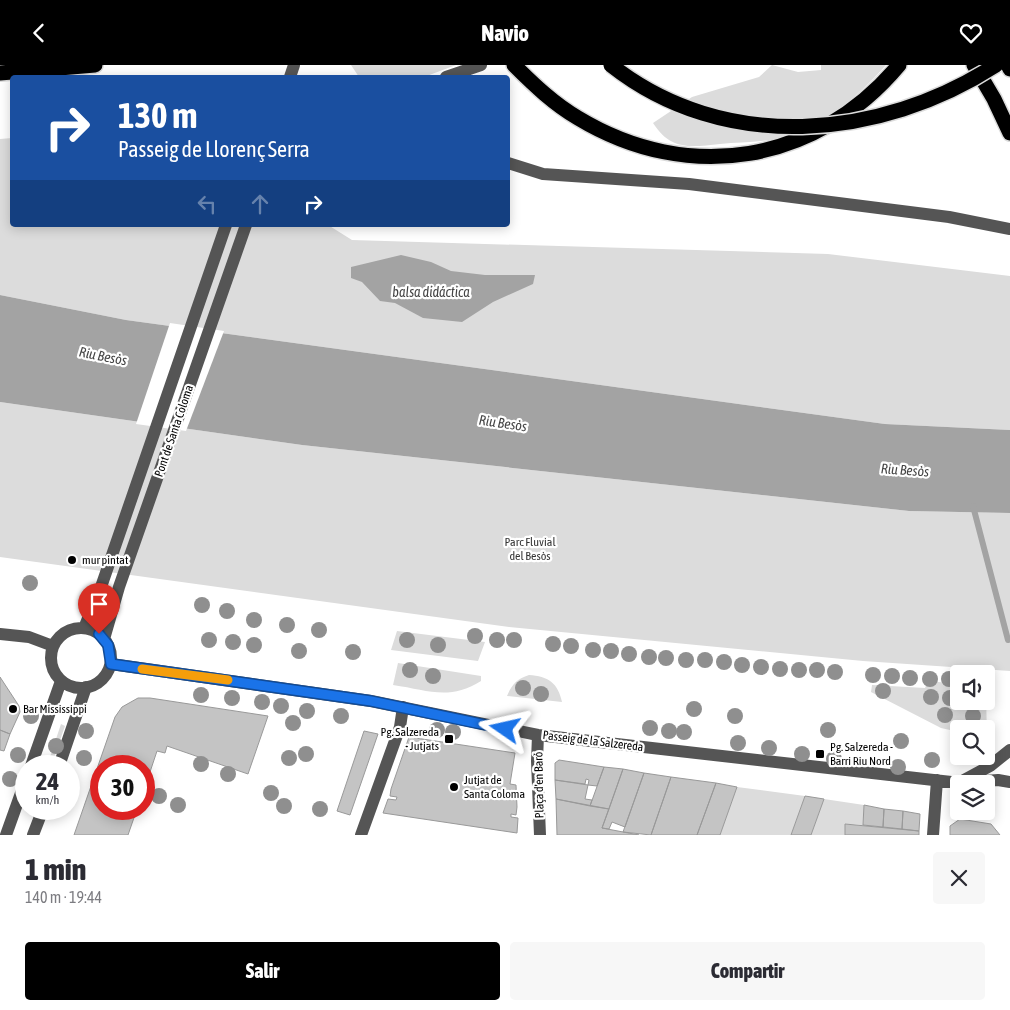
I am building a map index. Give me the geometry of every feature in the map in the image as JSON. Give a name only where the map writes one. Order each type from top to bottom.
[{"type":"highway","points":[[0,73],[95,65]]},
{"type":"highway","points":[[514,65],[544,93],[579,119],[629,141],[674,153],[699,157],[759,152],[799,141],[825,129],[868,98],[899,65]]},
{"type":"highway","points":[[611,65],[645,87],[684,106],[731,120],[790,127],[832,126],[903,110],[953,89],[996,65]]},
{"type":"highway","points":[[974,65],[994,99],[1010,133]]},
{"type":"highway","points":[[1008,65],[1010,69]]},
{"type":"street","points":[[452,75],[481,65]]},
{"type":"street","points":[[510,164],[543,174],[698,185],[949,217],[1010,229]]},
{"type":"street","name":"Pont de Santa Coloma","points":[[84,628],[101,587],[225,227]]},
{"type":"street","name":"Pont de Santa Coloma","points":[[104,639],[118,592],[245,227]]},
{"type":"street","points":[[84,628],[93,630],[104,639],[110,651],[111,664],[101,680],[86,687],[73,687],[61,681],[51,665],[53,646],[67,631],[84,628]]},
{"type":"street","points":[[0,634],[29,637],[53,646]]},
{"type":"street","name":"Passeig de la Salzereda","points":[[111,664],[403,707],[538,735],[950,782]]},
{"type":"street","points":[[35,755],[61,681]]},
{"type":"street","points":[[63,755],[86,687]]},
{"type":"street","points":[[362,835],[400,727],[403,707]]},
{"type":"street","name":"Plaça d'en Baró","points":[[538,735],[537,761],[540,835]]},
{"type":"street","points":[[974,775],[990,766],[1010,750]]},
{"type":"street","points":[[933,835],[937,780]]},
{"type":"street","name":"Passeig de la Salzereda","points":[[995,780],[1010,782]]},
{"type":"street","points":[[6,835],[15,810]]},
{"type":"street","points":[[33,835],[39,820]]},
{"type":"green space","points":[[351,65],[456,65],[429,75],[358,75]]},
{"type":"green space","points":[[772,65],[798,72],[821,70],[821,65],[886,65],[862,90],[834,113],[802,130],[786,136],[757,142],[691,146],[674,143],[667,139],[653,123],[692,97],[759,77]]},
{"type":"green space","points":[[10,138],[10,227],[331,227],[352,240],[828,254],[1010,276],[1010,430],[885,424],[126,320],[0,295],[0,139]]},
{"type":"green space","name":"Parc Fluvial del Besòs","points":[[0,402],[302,445],[909,511],[1010,513],[1010,671],[995,670],[995,665],[950,665],[950,667],[863,661],[509,627],[0,557]]},
{"type":"green space","points":[[397,631],[485,642],[478,661],[391,650]]},
{"type":"green space","points":[[398,663],[481,676],[481,681],[459,691],[448,692],[428,691],[393,685]]},
{"type":"green space","points":[[529,675],[542,677],[555,685],[562,702],[507,696],[515,683]]},
{"type":"green space","points":[[928,681],[950,683],[950,710],[986,710],[987,720],[950,720],[950,730],[941,728],[871,692],[872,685],[925,688]]},
{"type":"green space","points":[[61,724],[65,726],[55,755],[51,755]]},
{"type":"green space","points":[[737,787],[805,796],[791,835],[720,835]]},
{"type":"green space","points":[[824,799],[864,805],[863,825],[845,824],[845,835],[811,835]]},
{"type":"water","name":"balsa didáctica","points":[[401,255],[431,262],[451,271],[485,275],[535,275],[533,284],[493,302],[462,322],[423,318],[395,303],[380,301],[362,282],[351,278],[351,267]]},
{"type":"water","name":"Riu Besòs","points":[[0,295],[126,320],[885,424],[1010,430],[1010,513],[909,511],[302,445],[0,402]]},
{"type":"pier","points":[[170,323],[224,331],[186,431],[136,424]]},
{"type":"building","points":[[0,677],[19,706],[20,712],[10,734],[0,730]]},
{"type":"building","points":[[138,698],[150,698],[268,716],[248,774],[167,746],[165,753],[157,751],[155,757],[155,755],[102,755],[115,717],[122,707]]},
{"type":"building","points":[[0,730],[10,734],[4,751],[0,750]]},
{"type":"building","points":[[364,731],[378,734],[350,815],[337,811]]},
{"type":"building","name":"Jutjat de Santa Coloma","points":[[409,737],[515,753],[510,784],[516,785],[516,815],[511,814],[511,817],[518,818],[517,833],[383,813],[388,799],[396,800],[397,797],[390,796],[391,789]]},
{"type":"building","points":[[559,760],[604,767],[597,786],[588,785],[589,780],[586,779],[585,784],[555,780],[555,763]]},
{"type":"building","points":[[604,767],[623,769],[609,809],[590,806]]},
{"type":"building","points":[[623,769],[644,773],[625,827],[612,822],[609,829],[602,828]]},
{"type":"building","points":[[644,773],[671,777],[651,835],[623,832]]},
{"type":"building","points":[[671,777],[716,783],[697,835],[651,835]]},
{"type":"building","points":[[555,780],[588,785],[585,799],[592,800],[590,806],[556,799]]},
{"type":"building","points":[[716,783],[737,787],[720,835],[697,835]]},
{"type":"building","points":[[90,789],[90,820],[133,820],[128,835],[74,835]]},
{"type":"building","points":[[805,796],[824,799],[811,835],[791,835]]},
{"type":"building","points":[[556,799],[609,809],[602,828],[639,835],[557,835]]},
{"type":"building","points":[[864,805],[884,809],[883,827],[863,825]]},
{"type":"building","points":[[884,809],[903,811],[902,829],[883,827]]},
{"type":"building","points":[[903,811],[920,814],[919,831],[902,829]]},
{"type":"building","points":[[959,820],[991,824],[1000,835],[950,835],[950,826]]},
{"type":"building","points":[[845,824],[919,831],[919,835],[845,835]]},
{"type":"waterway","points":[[973,506],[1008,640]]},
{"type":"slow traffic","points":[[142,669],[228,680]]},
{"type":"place","name":"mur pintat","points":[[72,560]]},
{"type":"place","name":"Bar Mississippi","points":[[13,709]]},
{"type":"place","name":"Pg. Salzereda - Jutjats","points":[[449,739]]},
{"type":"place","name":"Pg. Salzereda - Barri Riu Nord","points":[[820,754]]},
{"type":"place","name":"Jutjat de Santa Coloma","points":[[454,787]]},
{"type":"route","points":[[99,634],[108,645],[111,664],[371,701],[505,729]]}]
